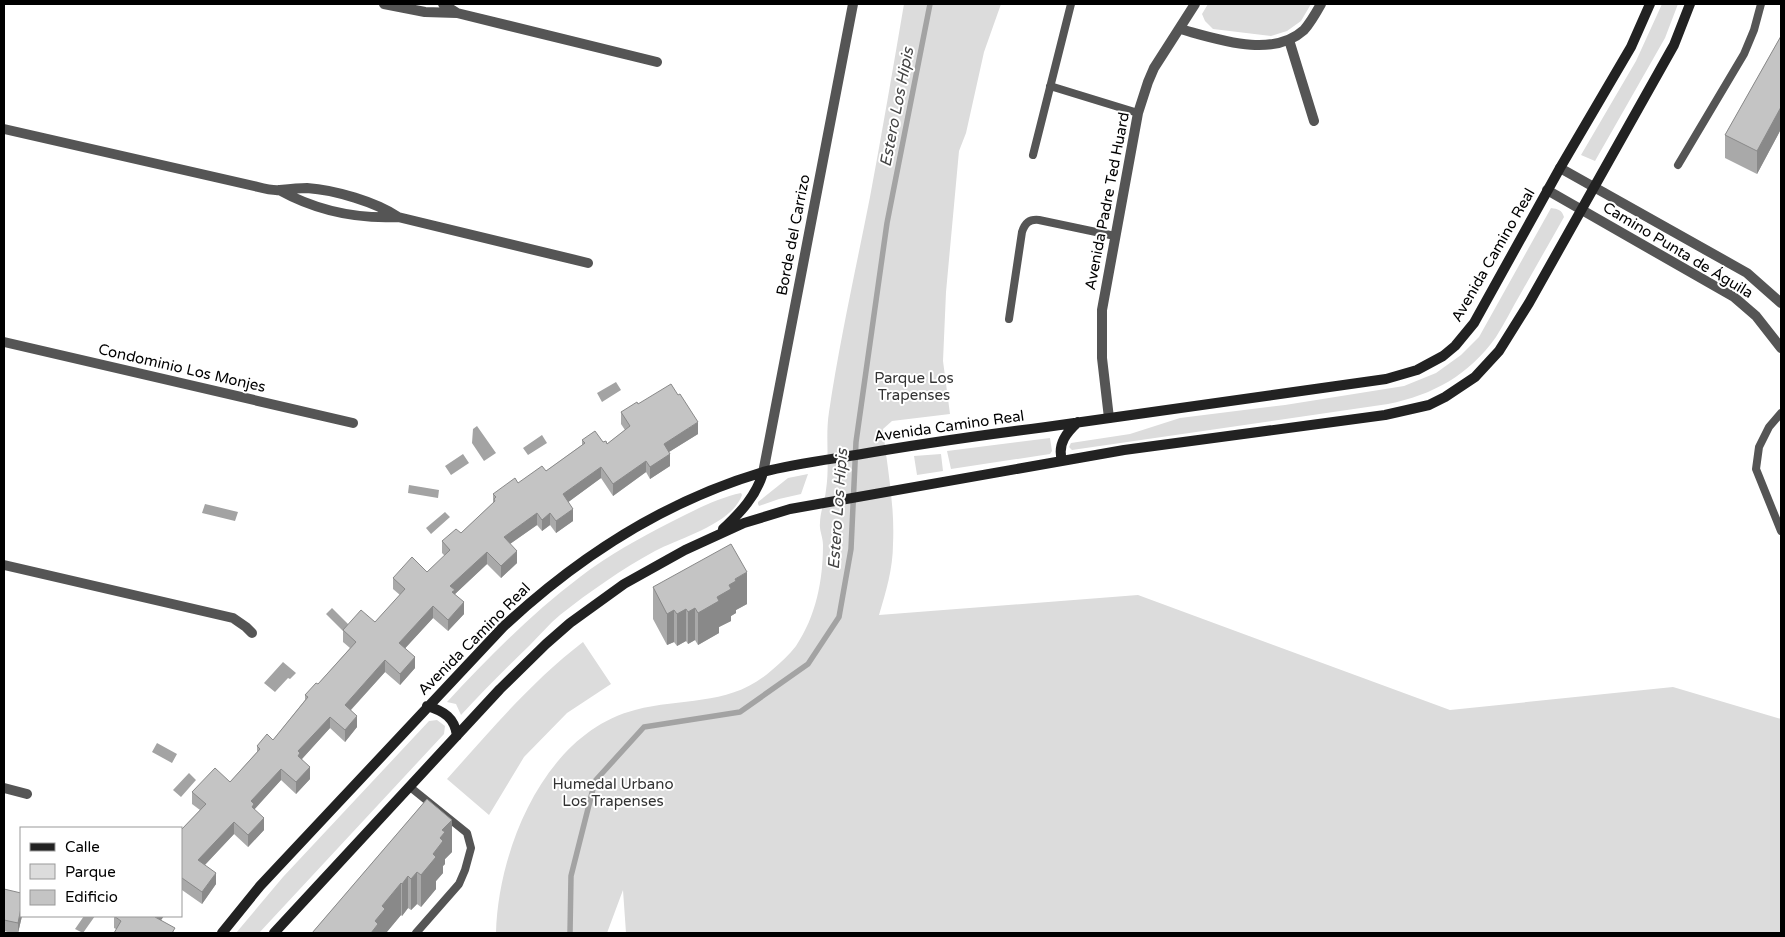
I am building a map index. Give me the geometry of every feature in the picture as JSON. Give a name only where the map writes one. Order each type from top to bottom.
[{"type":"main road","name":"Avenida Camino Real","points":[[222,933],[260,886],[427,706],[522,608],[588,557],[628,532],[673,508],[763,472],[807,463],[913,445],[1386,379],[1424,367],[1443,356],[1460,341],[1474,323],[1547,190],[1631,47],[1650,4]]},
{"type":"main road","points":[[274,933],[522,666],[546,644],[589,608],[653,566],[717,535],[744,523],[809,505],[1124,450],[1385,415],[1429,405],[1445,397],[1475,377],[1499,351],[1674,45],[1690,4]]},
{"type":"main road","points":[[1062,460],[1060,451],[1063,441],[1068,432],[1079,422]]},
{"type":"main road","points":[[717,535],[752,498],[763,472]]},
{"type":"main road","points":[[427,706],[440,710],[449,716],[454,722],[457,736]]},
{"type":"street","points":[[384,4],[412,10],[457,13],[657,62]]},
{"type":"street","points":[[443,4],[457,13]]},
{"type":"street","name":"Borde del Carrizo","points":[[763,472],[853,4]]},
{"type":"street","name":"Avenida Padre Ted Huard","points":[[1109,418],[1102,358],[1101,325],[1104,294],[1138,114],[1154,68],[1195,4]]},
{"type":"street","points":[[1180,29],[1238,43],[1272,45],[1289,40],[1309,25],[1321,4]]},
{"type":"street","points":[[1289,40],[1314,121]]},
{"type":"street","points":[[4,129],[230,181],[279,190],[314,206],[355,215],[398,217],[588,263]]},
{"type":"street","name":"Camino Punta de Águila","points":[[1560,168],[1748,273],[1781,303]]},
{"type":"street","points":[[279,190],[297,188],[318,190],[370,202],[398,217]]},
{"type":"street","name":"Camino Punta de Águila","points":[[1547,190],[1734,298],[1756,316],[1781,348]]},
{"type":"street","name":"Condominio Los Monjes","points":[[4,342],[353,423]]},
{"type":"street","points":[[4,565],[233,618],[252,633]]},
{"type":"street","points":[[4,788],[27,794]]},
{"type":"lane","points":[[1033,155],[1071,4]]},
{"type":"lane","points":[[1678,165],[1744,54],[1754,30],[1761,4]]},
{"type":"lane","points":[[1050,86],[1138,114]]},
{"type":"lane","points":[[1010,319],[1022,232],[1028,222],[1038,220],[1115,236]]},
{"type":"lane","points":[[1781,413],[1769,427],[1759,447],[1756,469],[1781,531]]},
{"type":"lane","points":[[410,787],[467,833],[471,848],[459,884],[416,933]]},
{"type":"green space","points":[[904,4],[1001,4],[984,52],[966,133],[959,151],[946,292],[943,361],[950,414],[892,421],[883,429],[892,500],[893,553],[887,589],[879,615],[1138,595],[1450,710],[1673,687],[1781,719],[1781,933],[626,933],[623,890],[607,933],[496,933],[499,900],[506,866],[517,832],[532,799],[552,769],[576,743],[603,723],[635,710],[707,699],[740,690],[756,682],[791,652],[809,623],[817,598],[822,572],[823,545],[820,526],[828,470],[827,431],[833,385]]},
{"type":"green space","points":[[1208,4],[1311,4],[1301,21],[1287,31],[1271,36],[1213,29],[1205,21],[1202,14]]},
{"type":"green space","points":[[1662,4],[1678,4],[1665,38],[1595,161],[1581,155],[1636,61]]},
{"type":"green space","points":[[1551,208],[1559,210],[1564,217],[1496,337],[1462,373],[1435,389],[1388,404],[1072,450],[1069,447],[1071,443],[1130,434],[1180,418],[1285,405],[1404,386],[1436,373],[1461,355],[1479,337]]},
{"type":"green space","points":[[1050,438],[1052,451],[1050,454],[951,469],[947,451]]},
{"type":"green space","points":[[941,454],[943,471],[917,475],[914,456]]},
{"type":"green space","points":[[808,474],[801,494],[759,506],[758,502],[788,478]]},
{"type":"green space","points":[[741,493],[742,495],[736,505],[717,522],[643,558],[606,581],[560,615],[461,715],[456,704],[447,702],[527,621],[562,591],[602,561],[624,547],[696,509],[714,501]]},
{"type":"green space","points":[[583,642],[611,684],[567,713],[524,757],[489,815],[447,779],[529,690]]},
{"type":"green space","points":[[437,720],[445,726],[444,734],[259,933],[236,933],[283,877],[429,721]]},
{"type":"shaded area","points":[[616,382],[621,390],[602,402],[597,393]]},
{"type":"shaded area","points":[[477,426],[496,453],[484,461],[472,443],[473,429]]},
{"type":"shaded area","points":[[542,435],[547,443],[528,455],[523,448]]},
{"type":"shaded area","points":[[463,454],[469,463],[451,475],[445,466]]},
{"type":"shaded area","points":[[409,485],[439,490],[438,498],[408,493]]},
{"type":"shaded area","points":[[205,504],[238,512],[235,521],[202,513]]},
{"type":"shaded area","points":[[445,512],[450,517],[431,534],[426,528]]},
{"type":"shaded area","points":[[332,608],[350,626],[344,632],[326,614]]},
{"type":"shaded area","points":[[283,662],[296,673],[290,679],[288,678],[275,692],[264,683]]},
{"type":"shaded area","points":[[157,743],[177,754],[172,763],[152,752]]},
{"type":"shaded area","points":[[189,773],[196,780],[181,797],[173,790]]},
{"type":"shaded area","points":[[83,917],[94,917],[83,933],[75,929]]},
{"type":"building","points":[[1781,36],[1781,107],[1757,151],[1725,135]]},
{"type":"building","points":[[671,384],[678,395],[680,394],[698,422],[664,444],[670,454],[650,467],[646,461],[613,484],[601,467],[563,494],[573,509],[556,521],[550,513],[542,520],[537,513],[504,537],[517,551],[501,566],[487,552],[450,586],[455,590],[452,592],[464,602],[448,620],[433,606],[399,643],[415,657],[400,674],[385,660],[345,705],[357,716],[345,730],[330,717],[298,751],[300,753],[298,756],[310,767],[296,782],[281,769],[251,801],[254,804],[252,807],[264,818],[248,835],[234,822],[198,860],[216,873],[202,892],[182,878],[182,829],[206,804],[192,792],[215,768],[230,782],[260,749],[257,746],[267,734],[273,740],[308,697],[305,695],[316,683],[318,684],[356,642],[343,630],[361,610],[375,622],[405,589],[393,578],[412,557],[427,572],[450,550],[442,541],[456,529],[461,533],[495,501],[496,497],[493,494],[515,478],[518,483],[542,466],[546,471],[585,443],[582,440],[595,431],[603,442],[606,441],[607,444],[630,426],[621,412],[637,402],[638,404]]},
{"type":"building","points":[[731,544],[747,572],[729,585],[731,589],[717,597],[719,601],[698,613],[695,608],[688,612],[686,609],[677,614],[674,610],[667,614],[653,587]]},
{"type":"building","points":[[427,799],[452,820],[442,830],[445,832],[440,838],[443,841],[433,854],[436,857],[421,875],[417,872],[411,879],[408,876],[401,883],[382,906],[385,909],[375,921],[378,924],[371,933],[312,933]]},
{"type":"building","points":[[4,889],[20,893],[18,923],[4,920]]},
{"type":"building","points":[[115,917],[155,917],[175,928],[172,933],[114,933],[121,921]]},
{"type":"waterway","name":"Estero Los Hipis","points":[[570,933],[571,876],[595,781],[644,727],[740,712],[808,664],[839,617],[851,549],[856,442],[887,223],[930,4]]},
{"type":"park label","name":"Parque Los Trapenses","points":[[914,386]]},
{"type":"park label","name":"Humedal Urbano Los Trapenses","points":[[613,792]]}]
